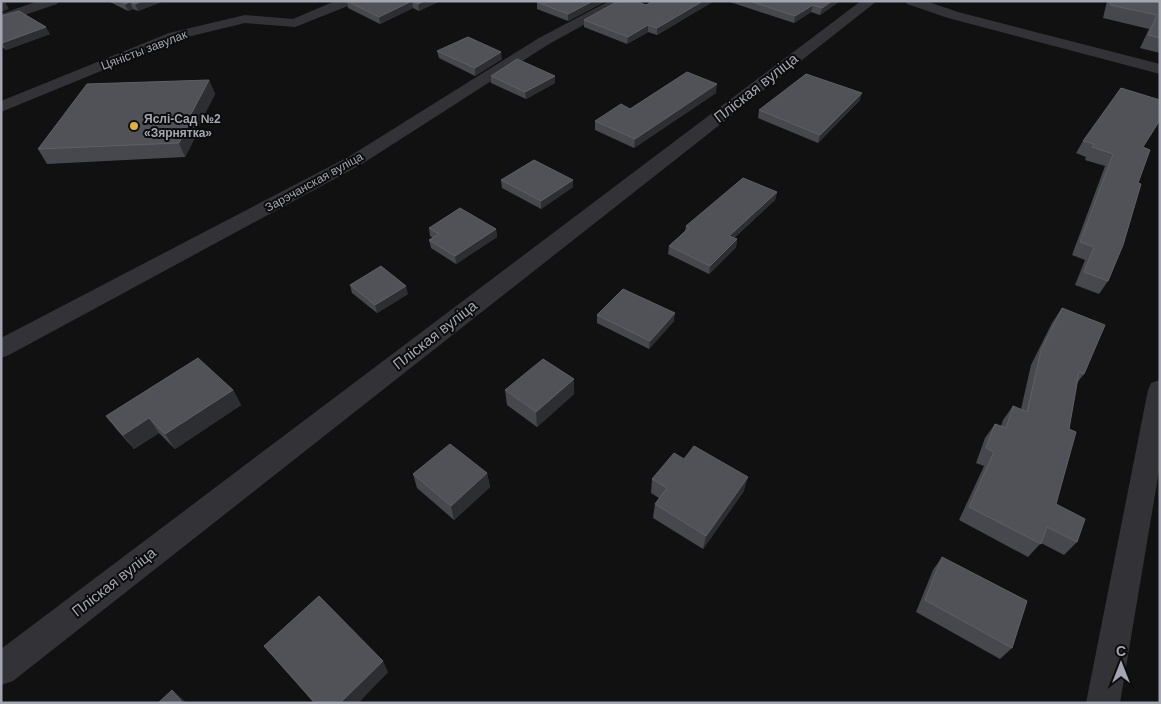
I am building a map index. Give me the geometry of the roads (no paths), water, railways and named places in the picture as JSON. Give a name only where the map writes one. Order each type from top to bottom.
[{"type":"street","points":[[1,19],[52,1]]},
{"type":"street","name":"Цяністы завулак","points":[[1,107],[174,36],[245,19],[295,23],[348,1]]},
{"type":"street","name":"Зарэчанская вуліца","points":[[1,349],[356,160],[544,41],[620,1]]},
{"type":"street","name":"Пліская вуліца","points":[[1,669],[870,1]]},
{"type":"street","points":[[912,1],[963,17],[1160,69]]},
{"type":"street","points":[[1103,703],[1160,390]]},
{"type":"place","name":"Яслі-Сад №2 «Зярнятка»","points":[[134,126]]}]
